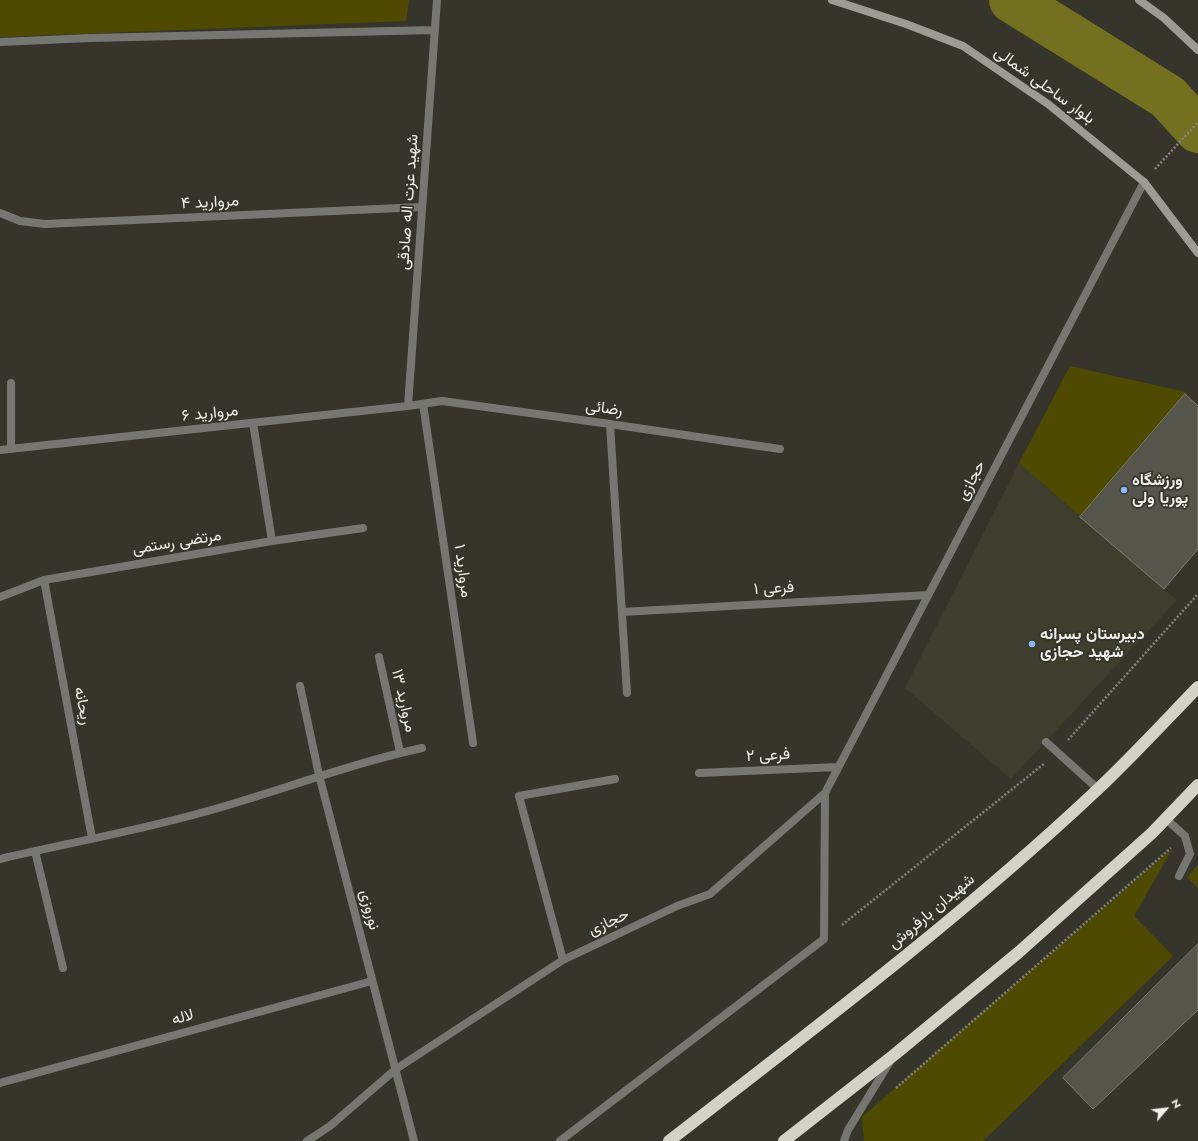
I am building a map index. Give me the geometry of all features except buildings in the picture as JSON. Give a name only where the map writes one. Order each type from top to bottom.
[{"type":"highway","name":"شهیدان بارفروش","points":[[669,1141],[824,1021],[951,917],[1098,789],[1198,687]]},
{"type":"highway","points":[[784,1141],[894,1055],[1019,952],[1152,833],[1198,785]]},
{"type":"main road","name":"بلوار ساحلی شمالی","points":[[832,0],[906,24],[963,46],[1048,104],[1144,182],[1198,253]]},
{"type":"main road","points":[[1139,0],[1164,18],[1198,50]]},
{"type":"street","name":"شهید عزت اله صادقی","points":[[408,406],[437,0]]},
{"type":"street","points":[[0,42],[90,38],[435,30]]},
{"type":"street","name":"حجازی","points":[[307,1141],[330,1126],[396,1069],[562,960],[677,906],[710,894],[825,793],[1144,182]]},
{"type":"street","name":"مروارید ۴","points":[[0,213],[20,221],[45,224],[422,207]]},
{"type":"street","points":[[11,383],[11,449]]},
{"type":"street","name":"رضائی","points":[[423,404],[442,401],[780,449]]},
{"type":"street","name":"مروارید ۶","points":[[0,450],[423,404]]},
{"type":"street","name":"مروارید ۱","points":[[423,404],[473,743]]},
{"type":"street","points":[[253,423],[272,541]]},
{"type":"street","points":[[610,424],[627,693]]},
{"type":"street","name":"مرتضی رستمی","points":[[0,597],[44,580],[272,541],[363,528]]},
{"type":"street","name":"ریحانه","points":[[44,580],[92,838]]},
{"type":"street","name":"فرعی ۱","points":[[622,612],[928,595]]},
{"type":"street","name":"مروارید ۱۳","points":[[379,657],[400,752]]},
{"type":"street","name":"نوروزی","points":[[300,686],[319,775],[414,1141]]},
{"type":"street","points":[[1046,742],[1098,789]]},
{"type":"street","points":[[0,859],[205,812],[319,775],[400,752],[422,748]]},
{"type":"street","name":"فرعی ۲","points":[[699,773],[838,767]]},
{"type":"street","points":[[562,960],[519,796],[616,779]]},
{"type":"street","name":"حجازی","points":[[824,939],[825,793]]},
{"type":"street","points":[[1166,819],[1185,836],[1190,854],[1179,876]]},
{"type":"street","points":[[35,851],[63,968]]},
{"type":"street","points":[[560,1141],[824,939]]},
{"type":"street","name":"لاله","points":[[0,1082],[372,981]]},
{"type":"street","points":[[844,1141],[848,1130],[894,1055]]},
{"type":"path","points":[[1144,182],[1198,122]]},
{"type":"path","points":[[824,939],[1057,753],[1198,594]]},
{"type":"path","points":[[890,1093],[1185,836]]},
{"type":"shaded area","points":[[0,0],[409,0],[406,21],[0,37]]},
{"type":"shaded area","name":"ورزشگاه پوریا ولی","points":[[1070,366],[1186,392],[1186,394],[1198,406],[1164,589],[1019,463]]},
{"type":"shaded area","name":"دبیرستان پسرانه شهید حجازی","points":[[1019,463],[1177,600],[1011,779],[905,688]]},
{"type":"shaded area","points":[[1172,849],[1134,916],[1173,956],[983,1141],[864,1141],[862,1117]]},
{"type":"shaded area","points":[[1198,865],[1198,888],[1187,877]]},
{"type":"waterway","points":[[1012,0],[1168,97],[1198,130]]},
{"type":"place","name":"ورزشگاه پوریا ولی","points":[[1124,490]]},
{"type":"place","name":"دبیرستان پسرانه شهید حجازی","points":[[1032,644]]}]
